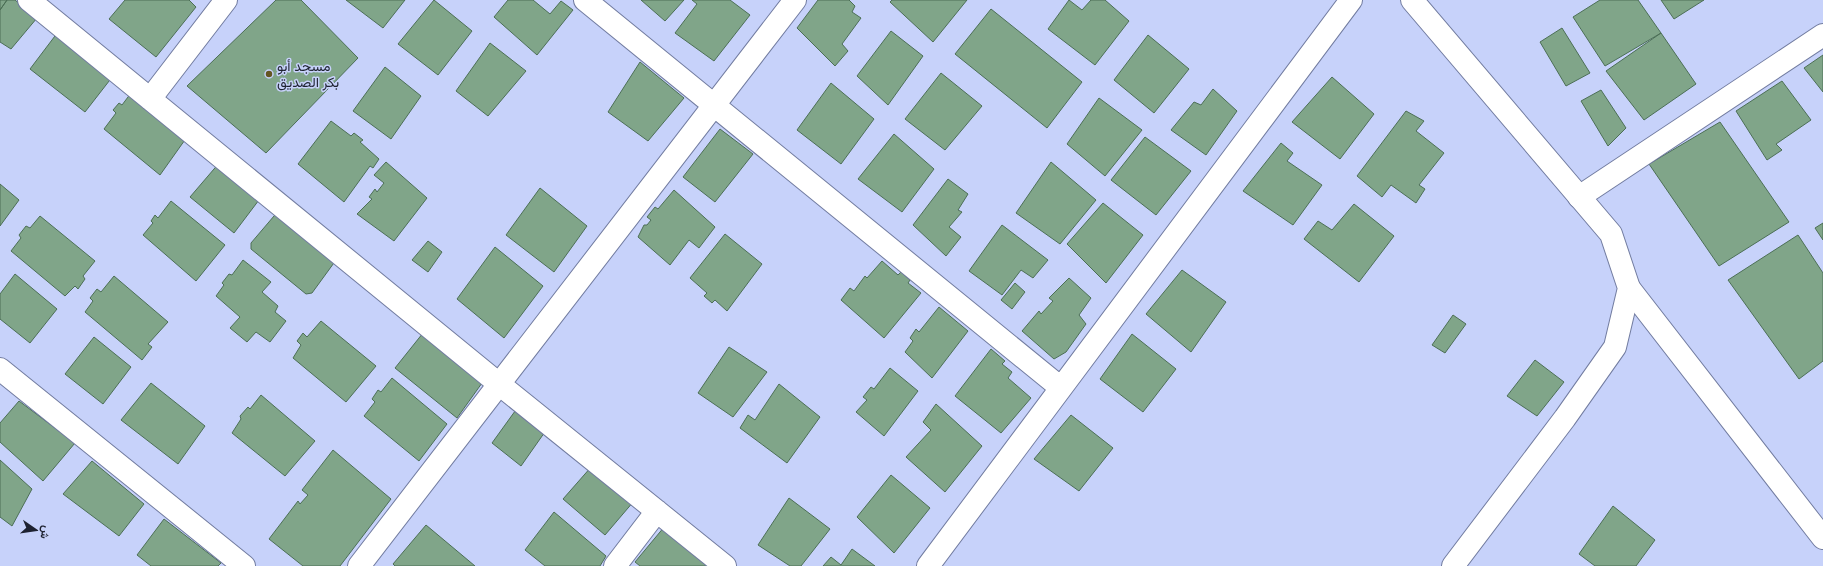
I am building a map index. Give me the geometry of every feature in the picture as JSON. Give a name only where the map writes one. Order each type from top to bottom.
[{"type":"street","points":[[29,0],[499,384],[725,566]]},
{"type":"street","points":[[150,98],[226,0]]},
{"type":"street","points":[[585,0],[1061,388]]},
{"type":"street","points":[[359,566],[796,0]]},
{"type":"street","points":[[928,566],[1351,0]]},
{"type":"street","points":[[1412,0],[1611,234],[1629,288],[1823,538]]},
{"type":"street","points":[[1579,197],[1823,35]]},
{"type":"street","points":[[1453,566],[1565,418],[1615,347],[1629,288]]},
{"type":"street","points":[[0,369],[244,566]]},
{"type":"street","points":[[615,566],[658,511]]},
{"type":"building","points":[[0,0],[7,0],[0,10]]},
{"type":"building","points":[[7,0],[15,0],[37,18],[11,49],[0,42],[0,10]]},
{"type":"building","points":[[125,0],[189,0],[196,7],[156,57],[109,19]]},
{"type":"building","points":[[276,0],[301,0],[358,58],[266,153],[187,86]]},
{"type":"building","points":[[346,0],[405,0],[383,28]]},
{"type":"building","points":[[434,0],[472,31],[438,75],[398,44]]},
{"type":"building","points":[[508,0],[533,0],[550,14],[561,1],[573,10],[537,55],[494,17]]},
{"type":"building","points":[[641,0],[684,0],[665,21]]},
{"type":"building","points":[[692,0],[730,0],[750,15],[714,61],[675,33],[697,4]]},
{"type":"building","points":[[818,0],[849,0],[855,6],[852,12],[861,18],[842,44],[848,51],[835,66],[797,28]]},
{"type":"building","points":[[892,0],[967,0],[933,42],[890,2]]},
{"type":"building","points":[[1069,0],[1082,10],[1091,0],[1105,0],[1129,21],[1095,65],[1048,29]]},
{"type":"building","points":[[1600,0],[1638,0],[1661,33],[1605,66],[1573,17]]},
{"type":"building","points":[[1661,0],[1704,0],[1674,19]]},
{"type":"building","points":[[991,9],[1082,82],[1047,128],[955,54]]},
{"type":"building","points":[[1562,28],[1590,73],[1566,86],[1540,42]]},
{"type":"building","points":[[891,31],[923,56],[888,105],[857,76]]},
{"type":"building","points":[[58,32],[113,76],[85,112],[30,69]]},
{"type":"building","points":[[1661,33],[1696,84],[1644,120],[1606,71]]},
{"type":"building","points":[[1148,35],[1189,69],[1154,113],[1114,80]]},
{"type":"building","points":[[490,43],[526,71],[488,116],[456,91]]},
{"type":"building","points":[[1823,55],[1823,92],[1804,68]]},
{"type":"building","points":[[640,62],[684,98],[648,141],[608,112]]},
{"type":"building","points":[[385,67],[421,96],[391,139],[353,111]]},
{"type":"building","points":[[941,73],[982,106],[945,150],[905,119]]},
{"type":"building","points":[[1332,77],[1374,114],[1340,159],[1292,122]]},
{"type":"building","points":[[1782,81],[1811,120],[1776,144],[1782,150],[1767,160],[1736,111]]},
{"type":"building","points":[[831,83],[874,119],[841,164],[797,130]]},
{"type":"building","points":[[1213,89],[1237,111],[1206,155],[1171,130],[1194,102],[1201,105]]},
{"type":"building","points":[[1601,90],[1626,128],[1608,146],[1581,101]]},
{"type":"building","points":[[131,93],[187,137],[160,175],[104,129],[116,113],[113,110],[119,103],[122,105]]},
{"type":"building","points":[[1099,98],[1142,130],[1105,176],[1067,144]]},
{"type":"building","points":[[1406,111],[1424,121],[1416,131],[1444,153],[1419,185],[1425,189],[1416,203],[1391,185],[1382,197],[1357,176]]},
{"type":"building","points":[[331,121],[351,136],[354,133],[363,140],[360,142],[379,159],[373,168],[370,166],[344,202],[298,164]]},
{"type":"building","points":[[1720,122],[1789,222],[1719,266],[1649,164]]},
{"type":"building","points":[[720,129],[753,154],[715,202],[683,177]]},
{"type":"building","points":[[894,134],[934,169],[902,212],[858,179]]},
{"type":"building","points":[[1145,137],[1191,171],[1156,215],[1111,180]]},
{"type":"building","points":[[1281,143],[1293,153],[1287,161],[1322,185],[1293,225],[1243,191]]},
{"type":"building","points":[[220,162],[262,196],[234,233],[190,197]]},
{"type":"building","points":[[386,162],[427,198],[394,241],[357,214],[372,199],[369,197],[375,189],[377,192],[384,183],[374,175]]},
{"type":"building","points":[[1051,162],[1096,200],[1060,244],[1016,213]]},
{"type":"building","points":[[948,179],[968,194],[958,210],[962,212],[949,227],[961,237],[946,256],[913,225]]},
{"type":"building","points":[[0,184],[19,200],[0,226]]},
{"type":"building","points":[[540,188],[587,226],[554,272],[506,235]]},
{"type":"building","points":[[674,190],[715,227],[699,248],[689,240],[670,265],[638,237],[644,225],[647,225],[651,220],[647,217],[655,207],[658,209]]},
{"type":"building","points":[[171,201],[225,245],[196,281],[143,235],[153,223],[151,221],[155,215],[158,218]]},
{"type":"building","points":[[1103,203],[1143,235],[1106,283],[1067,244]]},
{"type":"building","points":[[1354,204],[1394,236],[1359,282],[1304,239],[1318,221],[1332,230]]},
{"type":"building","points":[[280,209],[339,256],[312,293],[306,294],[251,249],[251,243]]},
{"type":"building","points":[[40,216],[95,261],[83,276],[85,279],[78,289],[75,286],[65,296],[11,251],[21,238],[19,235],[26,226],[30,228]]},
{"type":"building","points":[[1823,223],[1823,240],[1815,228]]},
{"type":"building","points":[[1002,225],[1048,260],[1033,278],[1021,270],[1002,295],[969,271]]},
{"type":"building","points":[[725,234],[762,264],[727,311],[715,300],[712,303],[704,296],[707,293],[690,278]]},
{"type":"building","points":[[1798,235],[1823,273],[1823,361],[1799,379],[1728,280]]},
{"type":"building","points":[[428,241],[442,252],[428,272],[412,260]]},
{"type":"building","points":[[495,247],[543,286],[504,338],[457,299]]},
{"type":"building","points":[[243,260],[271,282],[262,292],[278,306],[275,312],[286,321],[270,342],[256,332],[247,342],[230,328],[240,317],[216,296],[224,285],[222,283],[229,274],[232,275]]},
{"type":"building","points":[[882,261],[898,275],[901,272],[910,280],[908,283],[921,293],[884,338],[841,300],[850,288],[854,291],[865,276],[867,278]]},
{"type":"building","points":[[1182,270],[1226,302],[1191,352],[1146,314]]},
{"type":"building","points":[[15,274],[57,309],[30,343],[0,319],[0,294]]},
{"type":"building","points":[[114,276],[168,322],[148,344],[152,347],[142,360],[85,312],[93,301],[90,298],[97,289],[101,292]]},
{"type":"building","points":[[1069,278],[1091,298],[1079,315],[1086,324],[1066,352],[1054,359],[1022,331],[1039,311],[1041,314],[1053,301],[1049,298]]},
{"type":"building","points":[[1015,283],[1025,292],[1012,309],[1001,300]]},
{"type":"building","points":[[939,307],[968,331],[932,378],[905,352],[913,341],[910,338],[916,329],[919,332]]},
{"type":"building","points":[[1453,315],[1466,324],[1445,353],[1432,345]]},
{"type":"building","points":[[321,321],[376,366],[346,402],[293,358],[301,345],[297,341],[303,333],[307,337]]},
{"type":"building","points":[[427,328],[487,376],[457,418],[395,368]]},
{"type":"building","points":[[1132,334],[1176,369],[1143,412],[1100,379]]},
{"type":"building","points":[[94,337],[131,367],[103,404],[65,374]]},
{"type":"building","points":[[729,347],[767,372],[733,417],[698,393]]},
{"type":"building","points":[[991,349],[1005,361],[1002,364],[1012,372],[1008,378],[1031,398],[1001,433],[955,396]]},
{"type":"building","points":[[1535,360],[1564,382],[1537,416],[1507,396]]},
{"type":"building","points":[[890,368],[918,391],[884,436],[856,412],[867,400],[863,397],[871,387],[874,389]]},
{"type":"building","points":[[392,378],[447,424],[419,461],[364,416],[375,402],[372,399],[378,390],[381,392]]},
{"type":"building","points":[[151,383],[205,426],[178,464],[121,420]]},
{"type":"building","points":[[779,384],[820,417],[787,463],[740,428],[748,415],[755,420]]},
{"type":"building","points":[[261,395],[315,441],[285,476],[232,433],[241,419],[240,416],[248,407],[250,409]]},
{"type":"building","points":[[19,401],[75,443],[43,481],[0,442],[0,423]]},
{"type":"building","points":[[936,404],[982,446],[945,492],[906,457],[931,430],[923,422]]},
{"type":"building","points":[[518,407],[547,429],[521,466],[492,443]]},
{"type":"building","points":[[1071,415],[1113,448],[1079,491],[1034,459]]},
{"type":"building","points":[[333,450],[391,499],[340,566],[303,566],[269,539],[298,501],[300,504],[308,495],[302,490]]},
{"type":"building","points":[[0,460],[32,489],[12,526],[0,517]]},
{"type":"building","points":[[92,461],[144,504],[119,536],[63,494]]},
{"type":"building","points":[[592,466],[634,501],[605,535],[563,499]]},
{"type":"building","points":[[891,475],[930,508],[894,553],[857,517]]},
{"type":"building","points":[[789,498],[830,529],[801,566],[790,566],[758,545]]},
{"type":"building","points":[[1613,506],[1655,540],[1636,566],[1595,566],[1579,554]]},
{"type":"building","points":[[554,512],[606,556],[600,566],[545,566],[525,550]]},
{"type":"building","points":[[164,519],[221,563],[218,566],[151,566],[137,555]]},
{"type":"building","points":[[426,525],[475,566],[395,566],[393,564]]},
{"type":"building","points":[[665,526],[714,566],[640,566],[635,562]]},
{"type":"building","points":[[852,549],[875,566],[823,566],[831,557],[841,565]]},
{"type":"place","name":"مسجد أبو بكر الصديق","points":[[269,74]]}]
